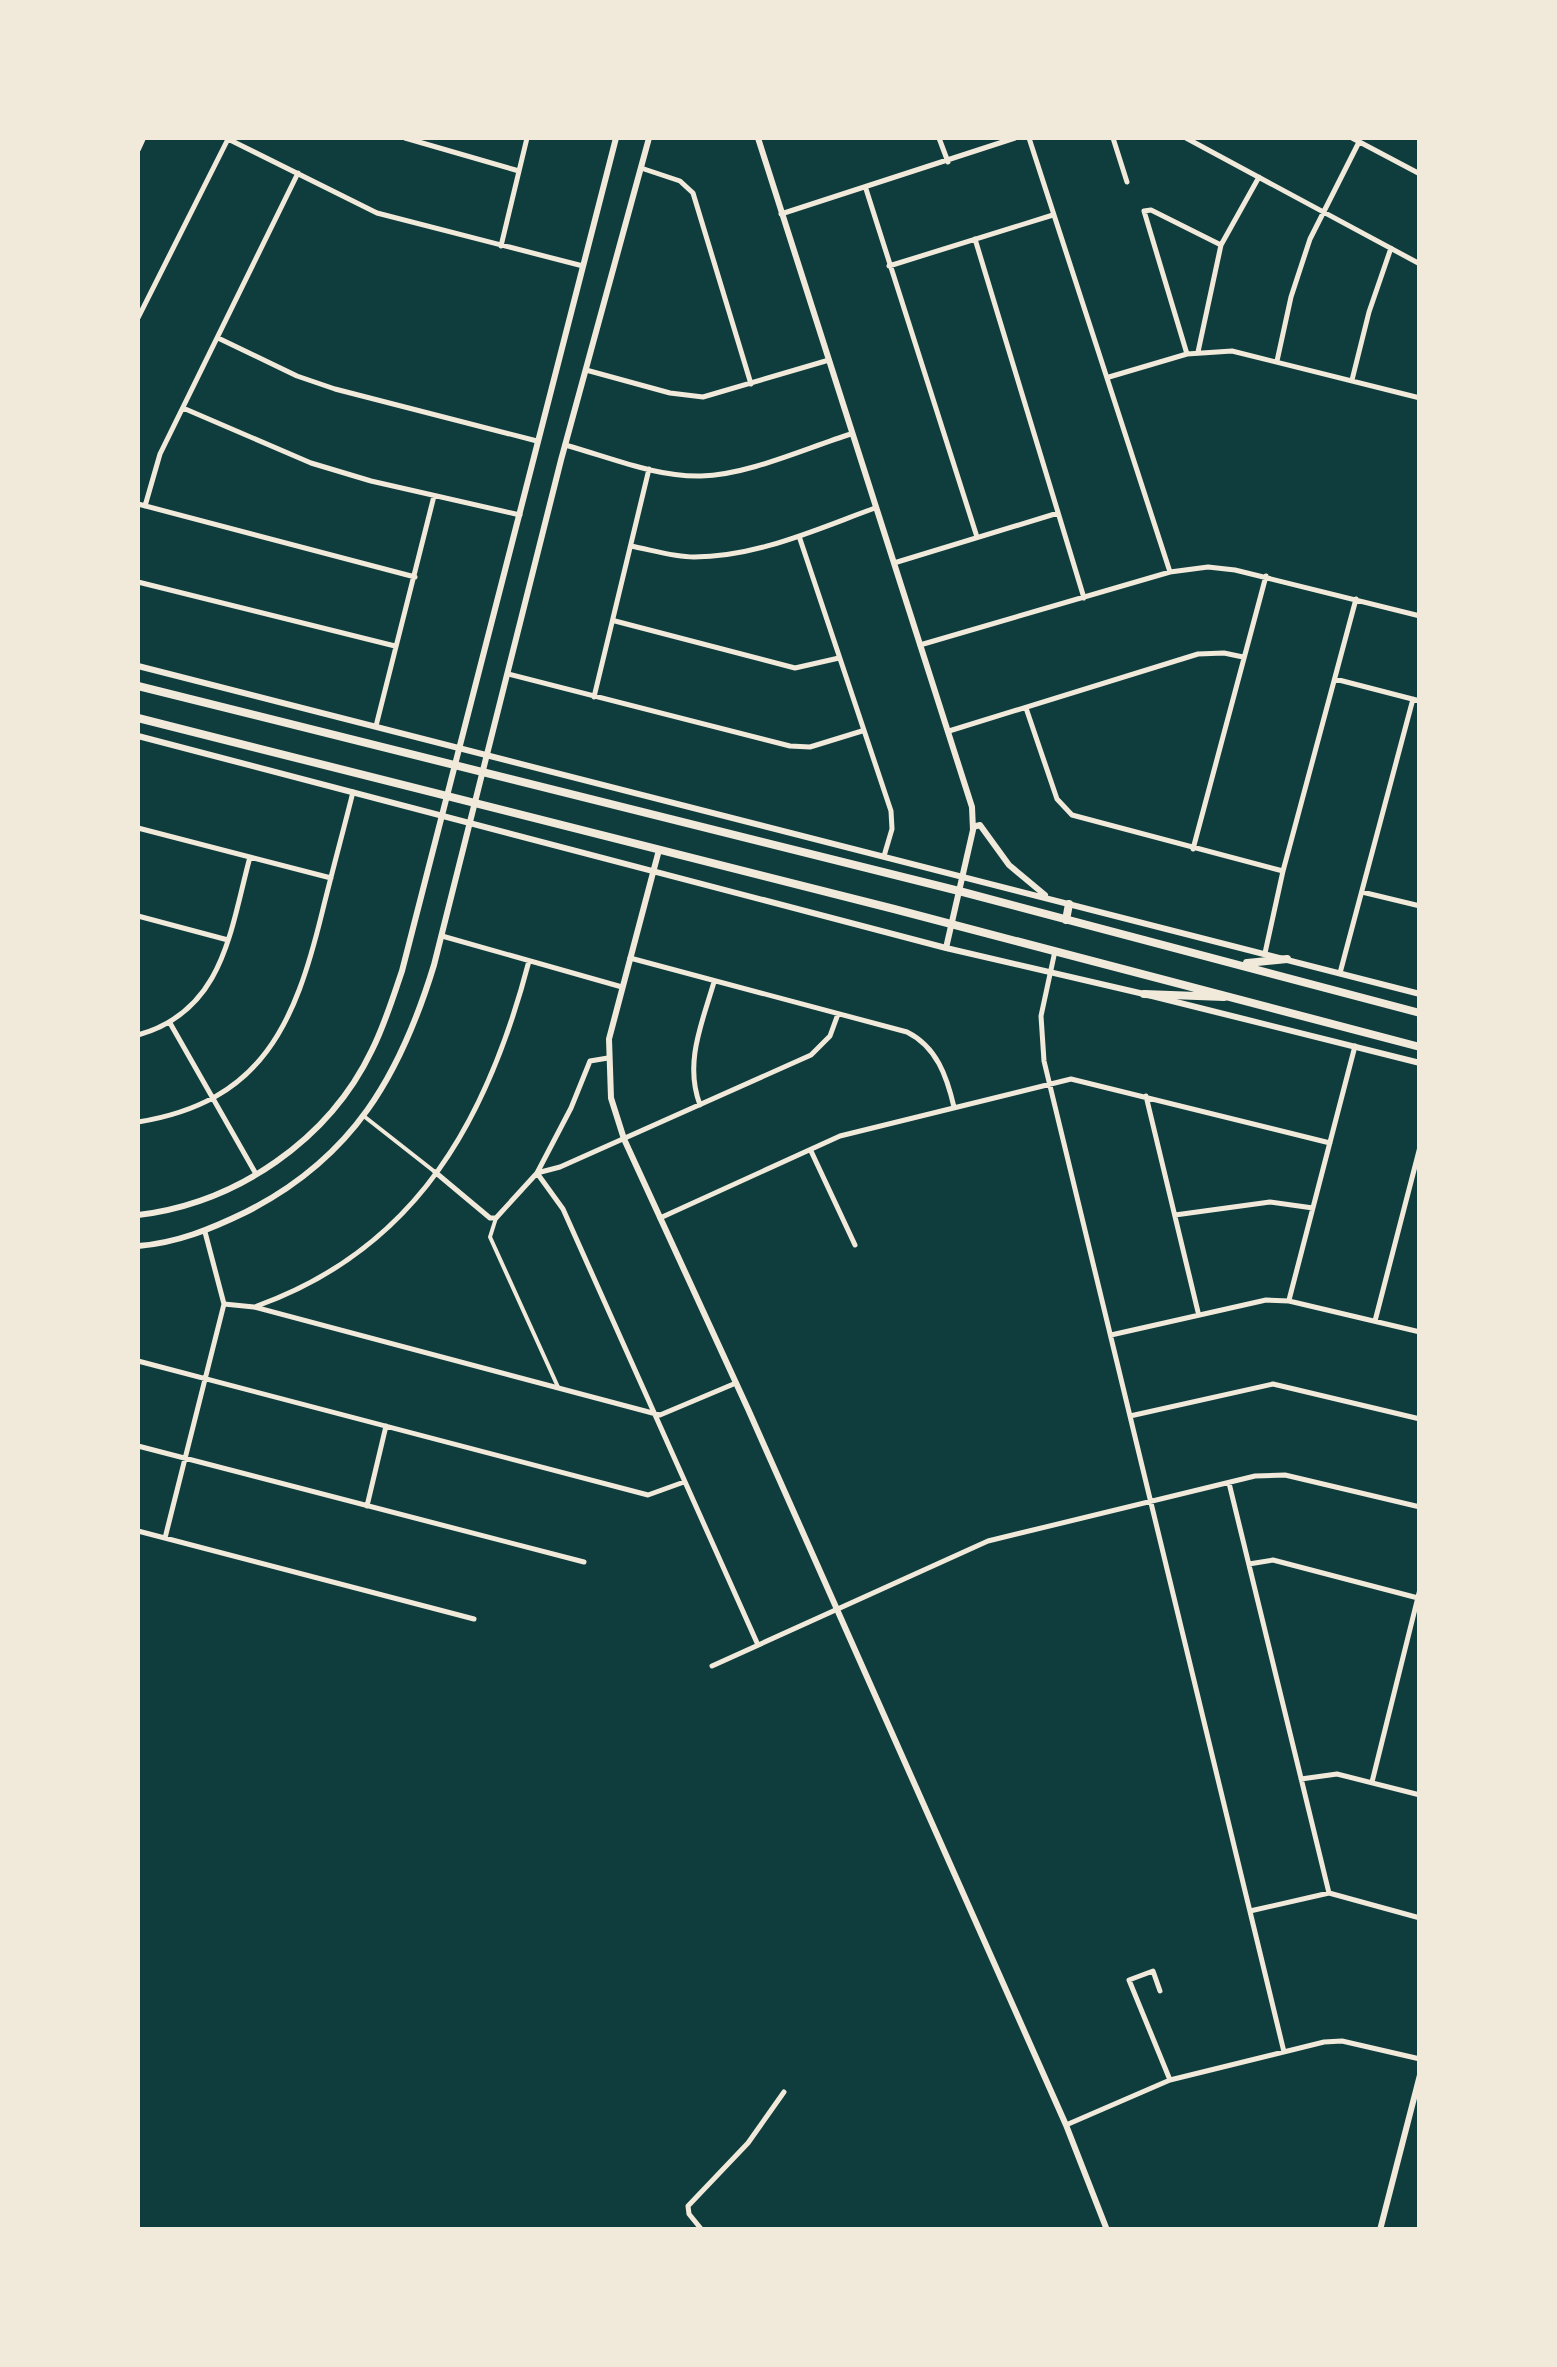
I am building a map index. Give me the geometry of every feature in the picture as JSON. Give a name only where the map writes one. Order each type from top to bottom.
[{"type":"main road","points":[[138,686],[959,891],[1420,1013]]},
{"type":"main road","points":[[138,718],[1420,1047]]},
{"type":"main road","points":[[1066,920],[1070,904]]},
{"type":"main road","points":[[1238,964],[1287,960]]},
{"type":"main road","points":[[1144,994],[1227,997]]},
{"type":"street","points":[[138,149],[143,138]]},
{"type":"street","points":[[138,318],[227,138],[377,212],[582,266]]},
{"type":"street","points":[[406,138],[519,171]]},
{"type":"street","points":[[501,246],[527,138]]},
{"type":"street","points":[[138,1215],[200,1202],[256,1174],[304,1142],[332,1111],[372,1050],[402,970],[616,138]]},
{"type":"street","points":[[138,1246],[205,1232],[268,1200],[305,1175],[365,1117],[390,1078],[412,1032],[442,936],[565,444],[649,138]]},
{"type":"street","points":[[758,138],[972,807],[973,827],[946,948]]},
{"type":"street","points":[[939,138],[948,162]]},
{"type":"street","points":[[781,214],[1015,138]]},
{"type":"street","points":[[1029,138],[1170,572]]},
{"type":"street","points":[[1113,138],[1128,182]]},
{"type":"street","points":[[1186,138],[1420,264]]},
{"type":"street","points":[[1352,138],[1420,174]]},
{"type":"street","points":[[1277,361],[1300,268],[1323,212],[1360,142]]},
{"type":"street","points":[[641,168],[680,181],[694,196],[751,384]]},
{"type":"street","points":[[298,174],[160,454],[141,505],[415,577]]},
{"type":"street","points":[[1198,352],[1221,245],[1258,177]]},
{"type":"street","points":[[866,188],[977,536]]},
{"type":"street","points":[[1187,354],[1145,210],[1221,245]]},
{"type":"street","points":[[889,266],[1053,215]]},
{"type":"street","points":[[975,239],[1084,598]]},
{"type":"street","points":[[1352,380],[1391,248]]},
{"type":"street","points":[[218,338],[268,363],[335,388],[538,441]]},
{"type":"street","points":[[1109,378],[1187,354],[1232,352],[1420,398]]},
{"type":"street","points":[[586,370],[690,396],[712,396],[829,360]]},
{"type":"street","points":[[183,408],[310,463],[520,515]]},
{"type":"street","points":[[565,444],[687,476],[721,474],[851,434]]},
{"type":"street","points":[[594,697],[649,469]]},
{"type":"street","points":[[376,726],[434,496]]},
{"type":"street","points":[[632,546],[688,557],[743,552],[876,508]]},
{"type":"street","points":[[894,562],[1058,512]]},
{"type":"street","points":[[799,536],[892,816],[884,857]]},
{"type":"street","points":[[920,645],[1170,572],[1208,567],[1266,576],[1420,616]]},
{"type":"street","points":[[1193,849],[1266,576]]},
{"type":"street","points":[[138,582],[396,646]]},
{"type":"street","points":[[1265,954],[1283,871],[1356,599]]},
{"type":"street","points":[[614,621],[795,668],[839,658]]},
{"type":"street","points":[[948,731],[1198,654],[1243,657]]},
{"type":"street","points":[[138,666],[1420,994]]},
{"type":"street","points":[[508,674],[790,746],[810,746],[862,731]]},
{"type":"street","points":[[1335,679],[1416,700],[1340,974]]},
{"type":"street","points":[[1026,708],[1065,810],[1085,820],[1283,871]]},
{"type":"street","points":[[138,736],[946,948],[1420,1064]]},
{"type":"street","points":[[138,1122],[185,1110],[212,1097],[260,1062],[281,1034],[308,968],[353,792]]},
{"type":"street","points":[[973,827],[980,825],[1018,874],[1055,900]]},
{"type":"street","points":[[138,828],[331,878]]},
{"type":"street","points":[[659,850],[610,1030],[611,1098],[624,1139],[1066,2126],[1107,2230]]},
{"type":"street","points":[[138,1036],[170,1023],[204,992],[228,940],[250,857]]},
{"type":"street","points":[[1362,892],[1420,906]]},
{"type":"street","points":[[138,916],[228,940]]},
{"type":"street","points":[[442,936],[622,988]]},
{"type":"street","points":[[1055,951],[1042,1007],[1041,1030],[1050,1084],[1284,2052]]},
{"type":"street","points":[[630,958],[907,1032],[923,1042],[943,1069],[954,1107]]},
{"type":"street","points":[[254,1307],[302,1287],[361,1250],[405,1212],[471,1121],[490,1084],[529,961]]},
{"type":"street","points":[[700,1105],[692,1079],[692,1061],[714,981]]},
{"type":"street","points":[[537,1173],[560,1168],[818,1051],[830,1036],[838,1014]]},
{"type":"street","points":[[170,1023],[256,1174]]},
{"type":"street","points":[[1289,1301],[1355,1046]]},
{"type":"street","points":[[558,1387],[490,1237],[496,1218],[537,1173],[570,1110],[587,1065],[594,1058],[608,1058]]},
{"type":"street","points":[[660,1218],[840,1136],[1080,1079],[1330,1143]]},
{"type":"street","points":[[1146,1096],[1198,1314]]},
{"type":"street","points":[[365,1117],[490,1218],[496,1218]]},
{"type":"street","points":[[1375,1321],[1420,1146]]},
{"type":"street","points":[[811,1151],[855,1245]]},
{"type":"street","points":[[537,1173],[563,1209],[758,1644]]},
{"type":"street","points":[[1175,1214],[1270,1202],[1313,1208]]},
{"type":"street","points":[[165,1538],[224,1304],[205,1232]]},
{"type":"street","points":[[1111,1335],[1257,1301],[1289,1301],[1420,1332]]},
{"type":"street","points":[[224,1304],[254,1307],[656,1414],[665,1415],[736,1383]]},
{"type":"street","points":[[138,1361],[648,1495],[685,1482]]},
{"type":"street","points":[[1130,1416],[1273,1384],[1420,1419]]},
{"type":"street","points":[[366,1506],[386,1426]]},
{"type":"street","points":[[138,1446],[584,1562]]},
{"type":"street","points":[[712,1666],[988,1541],[1255,1476],[1284,1475],[1420,1507]]},
{"type":"street","points":[[1229,1482],[1329,1893]]},
{"type":"street","points":[[138,1531],[474,1619]]},
{"type":"street","points":[[1249,1564],[1277,1561],[1418,1598]]},
{"type":"street","points":[[1372,1782],[1420,1589]]},
{"type":"street","points":[[1301,1779],[1337,1774],[1420,1795]]},
{"type":"street","points":[[1250,1911],[1329,1893],[1420,1918]]},
{"type":"street","points":[[1160,1991],[1152,1971],[1129,1980],[1170,2080]]},
{"type":"street","points":[[1066,2126],[1170,2080],[1342,2040],[1420,2059]]},
{"type":"street","points":[[1380,2230],[1420,2075]]},
{"type":"street","points":[[702,2230],[689,2214],[688,2206],[748,2143],[784,2092]]}]
